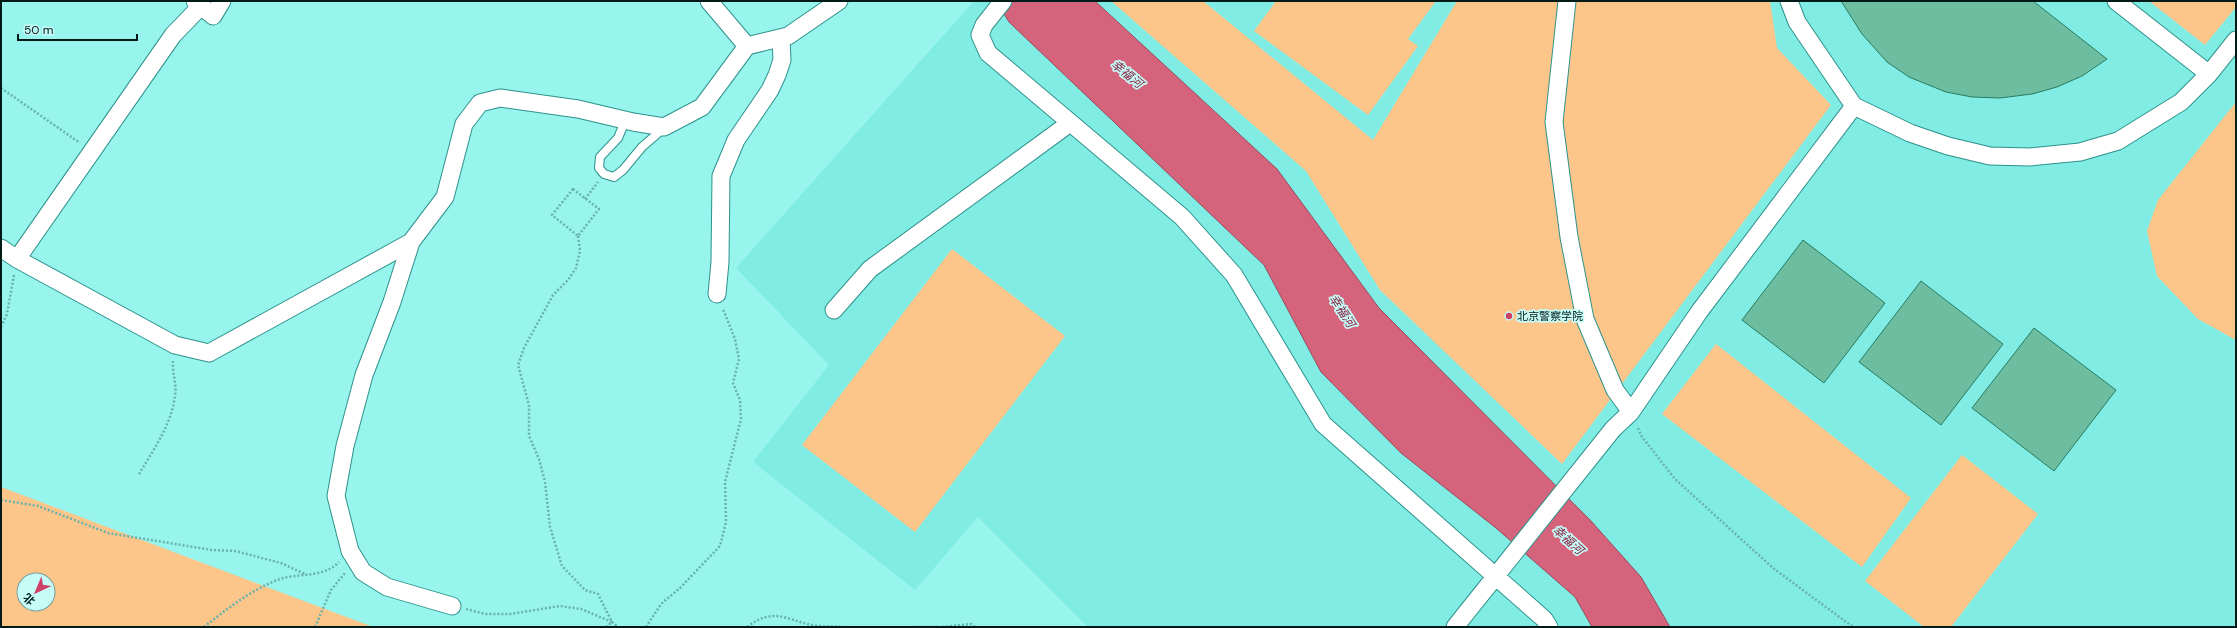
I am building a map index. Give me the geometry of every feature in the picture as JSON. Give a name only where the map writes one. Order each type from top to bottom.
[{"type":"street","points":[[17,259],[173,35],[198,3],[213,16],[222,1]]},
{"type":"street","points":[[709,1],[747,46]]},
{"type":"street","points":[[452,606],[387,587],[363,572],[354,557],[336,496],[345,446],[364,375],[392,302],[411,242],[445,197],[464,124],[480,103],[500,98],[578,109],[664,127],[702,107],[747,46],[788,36],[839,1]]},
{"type":"street","points":[[1567,1],[1554,122],[1569,238],[1585,319],[1615,390],[1631,412]]},
{"type":"street","points":[[1789,1],[1797,22],[1854,106],[1910,133],[1948,146],[1990,156],[2030,157],[2080,152],[2118,141],[2181,102],[2209,74],[2236,40]]},
{"type":"street","points":[[2116,1],[2209,74]]},
{"type":"street","points":[[1000,3],[984,25],[980,35],[988,53],[1182,218],[1234,275],[1323,424],[1544,619],[1549,627]]},
{"type":"street","points":[[717,294],[720,262],[721,176],[736,140],[770,90],[778,75],[782,60],[781,38]]},
{"type":"street","points":[[1455,627],[1575,475],[1613,429],[1631,412],[1699,312],[1854,106]]},
{"type":"street","points":[[834,310],[870,269],[1070,123]]},
{"type":"street","points":[[1,248],[17,259],[175,345],[209,353],[411,242]]},
{"type":"lane","points":[[625,120],[618,138],[600,158],[599,168],[604,174],[614,176],[623,170],[642,147],[664,127]]},
{"type":"path","points":[[1,88],[92,152]]},
{"type":"path","points":[[585,199],[604,174]]},
{"type":"path","points":[[578,236],[598,209],[573,189],[552,216],[578,236],[580,250],[576,268],[568,280],[553,295],[524,348],[518,365],[529,406],[529,436],[539,459],[546,482],[550,527],[562,566],[585,590],[598,594],[612,622]]},
{"type":"path","points":[[1,327],[7,314],[17,259]]},
{"type":"path","points":[[646,627],[661,604],[680,588],[720,546],[726,522],[725,482],[741,419],[740,400],[734,383],[739,359],[735,339],[717,294]]},
{"type":"path","points":[[140,474],[171,417],[176,394],[172,372],[175,345]]},
{"type":"path","points":[[1631,412],[1642,437],[1675,479],[1772,568],[1853,627]]},
{"type":"path","points":[[1,500],[38,506],[108,533],[212,550],[235,551],[260,556],[307,575]]},
{"type":"path","points":[[204,627],[245,597],[280,579],[307,575],[336,566],[354,557]]},
{"type":"path","points":[[315,627],[330,590],[354,557]]},
{"type":"path","points":[[452,606],[485,614],[510,614],[560,606],[581,608],[612,622],[618,627]]},
{"type":"path","points":[[747,627],[757,620],[779,615],[814,625],[841,627]]},
{"type":"path","points":[[606,627],[612,622]]},
{"type":"path","points":[[912,627],[941,627],[971,624],[975,627]]},
{"type":"shaded area","name":"北京警察学院","points":[[974,1],[2236,1],[2236,627],[1088,627],[978,517],[915,590],[753,462],[829,365],[736,268]]},
{"type":"shaded area","points":[[1111,1],[1203,1],[1373,140],[1457,1],[1770,1],[1777,48],[1831,105],[1562,464],[1380,290],[1306,171]]},
{"type":"shaded area","points":[[1276,1],[1436,1],[1408,39],[1418,46],[1368,115],[1254,31]]},
{"type":"shaded area","points":[[2149,1],[2236,1],[2236,7],[2205,45]]},
{"type":"shaded area","points":[[2236,102],[2236,340],[2198,319],[2157,276],[2147,231],[2158,200]]},
{"type":"shaded area","points":[[952,249],[1065,336],[915,532],[802,445]]},
{"type":"shaded area","points":[[1716,344],[1911,498],[1862,567],[1662,414]]},
{"type":"shaded area","points":[[1962,455],[2038,514],[1951,627],[1924,627],[1865,581]]},
{"type":"shaded area","points":[[1,487],[373,627],[1,627]]},
{"type":"water","name":"幸福河","points":[[996,1],[1095,1],[1277,169],[1379,308],[1591,521],[1641,577],[1670,627],[1592,627],[1575,597],[1496,528],[1401,453],[1321,372],[1264,265],[1009,22]]},
{"type":"building","points":[[1841,1],[2033,1],[2107,59],[2082,76],[2057,87],[2032,94],[2000,98],[1972,97],[1946,92],[1909,77],[1887,62],[1862,34]]},
{"type":"building","points":[[1803,240],[1885,303],[1824,383],[1742,320]]},
{"type":"building","points":[[1921,281],[2003,344],[1941,425],[1859,362]]},
{"type":"building","points":[[2034,328],[2116,390],[2054,471],[1972,408]]},
{"type":"place","name":"北京警察学院","points":[[1509,316]]}]
